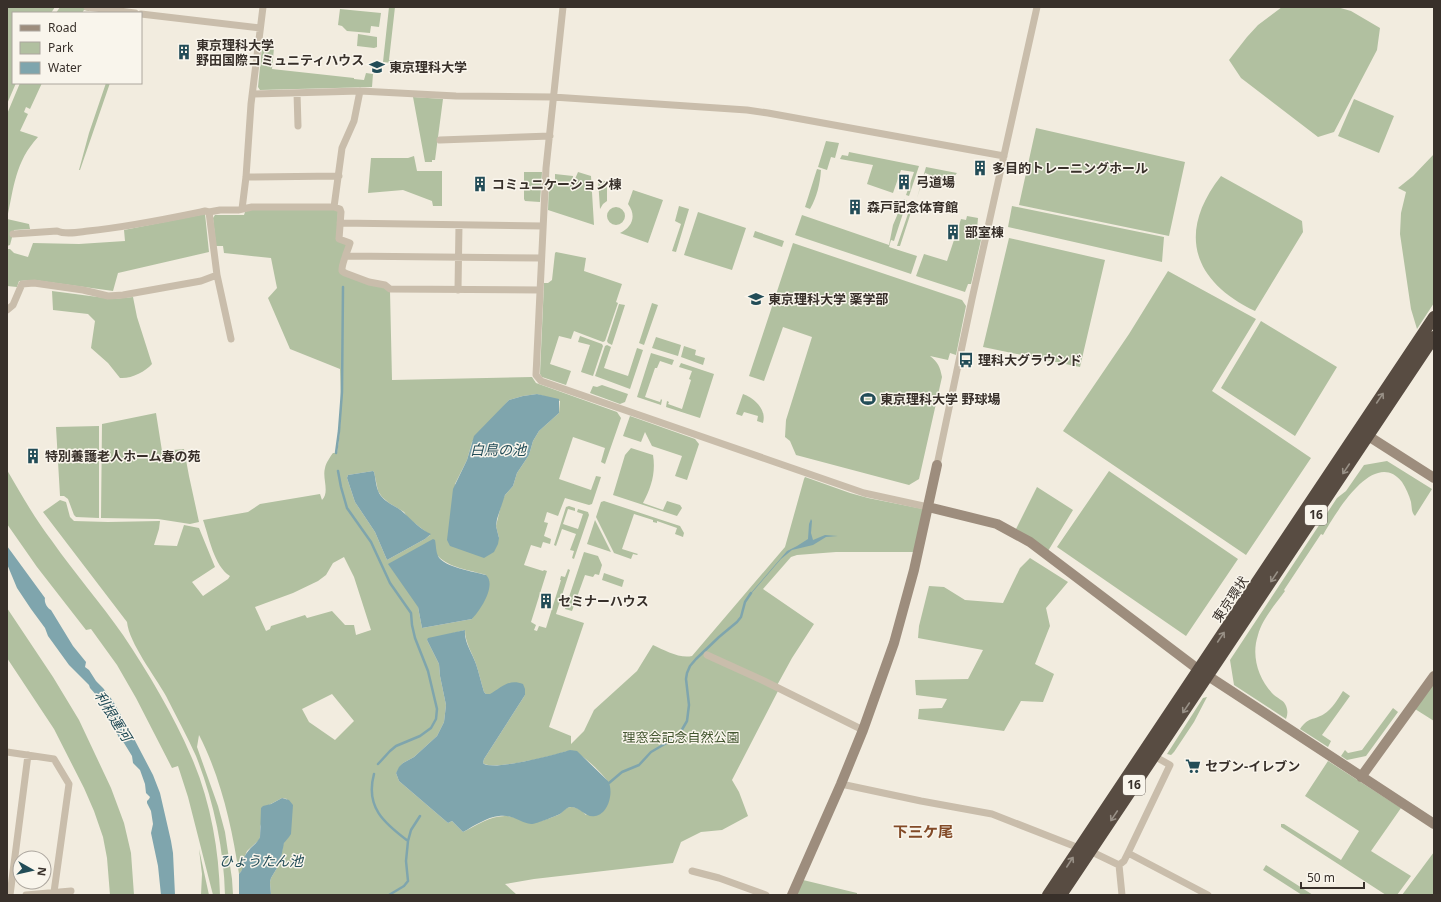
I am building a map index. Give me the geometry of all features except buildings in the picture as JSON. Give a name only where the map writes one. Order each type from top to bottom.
[{"type":"highway","name":"東京環状","points":[[1061,895],[1084,850],[1204,673],[1363,433],[1434,317]]},
{"type":"highway","name":"東京環状","points":[[1363,433],[1434,337]]},
{"type":"highway","name":"東京環状","points":[[1048,895],[1084,850],[1154,756],[1204,673]]},
{"type":"street","points":[[87,7],[127,12]]},
{"type":"street","points":[[242,209],[246,177],[251,104],[263,7]]},
{"type":"street","points":[[563,7],[553,97],[541,258],[536,375],[541,381],[864,493],[997,524],[1030,542],[1204,673],[1434,824]]},
{"type":"street","points":[[792,895],[863,730],[894,643],[914,570],[1037,7]]},
{"type":"street","points":[[142,14],[260,28]]},
{"type":"street","points":[[253,94],[360,92],[456,96],[553,97],[723,108],[768,113],[1004,156]]},
{"type":"street","points":[[334,207],[342,148],[354,121],[360,92]]},
{"type":"street","points":[[297,93],[298,126]]},
{"type":"street","points":[[440,140],[550,136]]},
{"type":"street","points":[[246,177],[339,176]]},
{"type":"street","points":[[13,234],[57,231],[61,233],[73,233],[105,230],[205,211],[238,210],[252,207],[334,207],[340,209],[339,239],[350,243],[347,256],[342,267],[342,270],[345,273],[369,282],[385,285],[390,289],[540,290]]},
{"type":"street","points":[[209,212],[217,275],[231,339]]},
{"type":"street","points":[[340,224],[543,226]]},
{"type":"street","points":[[458,290],[459,225]]},
{"type":"street","points":[[347,256],[541,258]]},
{"type":"street","points":[[7,310],[13,304],[22,284],[34,283],[83,290],[108,296],[124,295],[201,281],[217,275]]},
{"type":"street","points":[[1363,433],[1434,478]]},
{"type":"street","points":[[707,655],[769,683],[863,730]]},
{"type":"street","points":[[1361,777],[1434,676]]},
{"type":"street","points":[[7,752],[54,759],[69,784],[54,892]]},
{"type":"street","points":[[10,895],[28,755]]},
{"type":"street","points":[[1119,865],[1124,861],[1170,765],[1154,756]]},
{"type":"street","points":[[841,784],[921,802],[992,814],[1119,865]]},
{"type":"street","points":[[1128,853],[1208,895]]},
{"type":"street","points":[[1119,865],[1122,895]]},
{"type":"street","points":[[692,871],[719,878],[766,895]]},
{"type":"street","points":[[26,895],[70,891]]},
{"type":"green space","points":[[7,7],[55,7],[52,12],[12,12],[12,84],[16,84],[7,104]]},
{"type":"green space","points":[[60,7],[90,7],[89,11],[84,10],[83,12],[57,12]]},
{"type":"green space","points":[[389,7],[395,7],[389,60],[417,63],[416,66],[383,62]]},
{"type":"green space","points":[[1282,7],[1337,7],[1351,11],[1380,28],[1377,50],[1334,132],[1318,137],[1241,78],[1229,60],[1258,25]]},
{"type":"green space","points":[[340,9],[381,13],[379,27],[371,26],[370,33],[347,31],[342,26],[338,25]]},
{"type":"green space","points":[[358,34],[377,37],[377,47],[357,46]]},
{"type":"green space","points":[[262,47],[274,48],[272,69],[364,80],[366,73],[373,74],[372,87],[260,90],[258,87]]},
{"type":"green space","points":[[20,84],[42,84],[30,109],[26,107],[24,112],[28,114],[20,131],[38,137],[24,156],[16,175],[7,219],[7,114]]},
{"type":"green space","points":[[106,84],[110,84],[79,170],[89,133]]},
{"type":"green space","points":[[413,97],[443,99],[435,160],[432,160],[432,162],[425,162]]},
{"type":"green space","points":[[1354,99],[1394,116],[1379,153],[1338,136]]},
{"type":"green space","points":[[1036,128],[1185,162],[1169,236],[1019,205]]},
{"type":"green space","points":[[826,141],[839,143],[835,158],[831,157],[827,170],[818,167]]},
{"type":"green space","points":[[849,152],[919,166],[909,196],[906,195],[914,172],[901,170],[893,193],[867,184],[873,165],[840,159],[842,155],[848,156]]},
{"type":"green space","points":[[1434,154],[1434,303],[1417,329],[1411,309],[1400,234],[1401,213],[1406,192],[1398,188],[1413,176]]},
{"type":"green space","points":[[414,156],[417,171],[442,171],[442,206],[433,206],[432,201],[403,190],[368,193],[371,158],[408,158]]},
{"type":"green space","points":[[926,167],[957,173],[949,182],[925,173],[917,198]]},
{"type":"green space","points":[[817,169],[821,170],[820,180],[810,209],[805,207]]},
{"type":"green space","points":[[524,172],[542,172],[540,202],[525,201]]},
{"type":"green space","points":[[578,172],[591,176],[594,225],[548,210],[549,183],[555,183],[555,174],[573,176],[573,179],[575,179]]},
{"type":"green space","points":[[1221,176],[1302,221],[1303,232],[1255,311],[1234,299],[1217,285],[1205,270],[1198,253],[1196,235],[1199,216],[1207,197]]},
{"type":"green space","points":[[598,179],[607,182],[607,201],[600,209]]},
{"type":"green space","points":[[633,190],[663,200],[648,243],[620,233],[628,228],[632,221],[633,217],[631,208],[628,204]]},
{"type":"green space","points":[[904,199],[907,201],[894,241],[891,240],[889,247],[917,256],[911,274],[795,235],[802,215],[889,245],[893,225]]},
{"type":"green space","points":[[912,202],[914,203],[900,246],[897,246]]},
{"type":"green space","points":[[679,206],[689,209],[676,252],[672,251],[681,224],[675,221]]},
{"type":"green space","points":[[1012,206],[1164,237],[1162,262],[1008,227]]},
{"type":"green space","points":[[612,207],[620,207],[625,212],[623,223],[620,225],[612,225],[607,220],[607,212]]},
{"type":"green space","name":"理窓会記念自然公園","points":[[251,209],[338,210],[337,240],[347,245],[339,267],[390,291],[392,380],[532,377],[536,383],[617,412],[621,418],[605,464],[601,462],[605,448],[573,437],[559,479],[591,490],[596,476],[601,477],[592,504],[589,505],[565,498],[558,516],[547,512],[544,522],[548,523],[544,536],[551,539],[550,544],[543,542],[541,548],[531,545],[524,565],[547,571],[531,622],[536,625],[534,630],[537,631],[539,626],[546,628],[561,576],[565,577],[568,569],[570,570],[556,614],[584,623],[549,727],[571,736],[571,744],[584,731],[594,710],[637,671],[653,645],[677,655],[687,657],[692,656],[785,547],[805,477],[868,498],[923,509],[914,552],[836,552],[797,555],[791,557],[763,589],[814,624],[792,658],[775,689],[778,691],[732,780],[739,792],[748,816],[722,830],[701,832],[681,842],[673,863],[534,879],[505,884],[517,895],[271,895],[271,878],[280,863],[283,845],[291,826],[287,799],[282,798],[267,806],[260,827],[259,840],[247,851],[243,861],[243,869],[239,874],[225,803],[214,768],[199,735],[197,747],[218,806],[225,832],[233,895],[225,895],[220,842],[208,789],[193,748],[166,696],[132,640],[127,622],[43,512],[60,500],[66,502],[70,517],[74,521],[160,521],[154,545],[177,546],[184,525],[199,528],[215,567],[192,582],[203,596],[228,579],[230,576],[224,571],[216,558],[203,520],[248,512],[260,504],[320,494],[322,500],[326,489],[324,476],[325,468],[333,453],[337,453],[339,442],[341,411],[340,369],[290,349],[268,298],[277,288],[271,258],[224,253],[223,246],[216,246],[213,218],[215,215],[244,215],[245,212]],"holes":[[[537,394],[560,401],[559,413],[539,431],[533,441],[529,455],[517,473],[513,486],[502,501],[496,526],[499,538],[455,484],[467,460],[472,442],[509,400]],[[373,471],[378,491],[382,497],[404,512],[408,518],[430,535],[387,560],[375,532],[355,502],[347,478],[348,475]],[[438,556],[454,566],[486,575],[472,619],[422,628],[418,607]],[[344,557],[354,577],[371,630],[356,635],[354,625],[345,625],[332,611],[307,618],[305,615],[271,626],[270,629],[266,631],[255,607],[293,593],[318,581],[326,575],[333,563]],[[465,630],[467,643],[476,664],[484,692],[486,694],[525,695],[484,759],[483,763],[488,765],[519,763],[569,751],[577,753],[592,765],[609,783],[586,815],[582,811],[570,807],[566,808],[554,817],[533,823],[509,816],[502,816],[489,819],[463,832],[452,821],[448,823],[399,781],[396,773],[403,763],[414,757],[437,736],[444,722],[446,705],[439,664],[427,640]],[[332,694],[354,721],[335,740],[309,722],[302,709]]]},
{"type":"green space","points":[[698,212],[746,228],[732,270],[684,255]]},
{"type":"green space","points":[[205,214],[209,252],[118,273],[113,291],[34,280],[19,281],[17,287],[7,286],[7,249],[10,249],[14,253],[28,257],[33,243],[79,244],[125,241],[124,230]]},
{"type":"green space","points":[[967,216],[978,218],[977,229],[983,231],[971,284],[968,284],[965,292],[916,276],[924,254],[947,261],[961,219],[966,220]]},
{"type":"green space","points":[[7,219],[29,224],[30,229],[14,230],[10,245],[7,246]]},
{"type":"green space","points":[[755,231],[784,241],[782,247],[753,237]]},
{"type":"green space","points":[[1009,238],[1105,260],[1080,367],[983,347]]},
{"type":"green space","points":[[793,243],[962,300],[966,306],[956,355],[950,353],[948,360],[930,356],[938,365],[942,377],[919,479],[909,485],[796,455],[790,441],[785,437],[786,420],[812,337],[783,327],[764,381],[749,376]]},
{"type":"green space","points":[[556,252],[586,258],[584,271],[622,284],[616,302],[618,303],[605,341],[603,342],[574,331],[571,339],[559,336],[550,364],[571,371],[566,385],[542,377],[540,374],[544,283],[548,283],[552,280]]},
{"type":"green space","points":[[1168,271],[1256,319],[1212,391],[1311,458],[1246,555],[1063,431],[1129,334]]},
{"type":"green space","points":[[52,291],[113,299],[133,297],[137,317],[152,364],[146,370],[138,374],[120,378],[108,363],[91,348],[95,321],[88,314],[53,310]]},
{"type":"green space","points":[[652,303],[658,305],[644,345],[639,343]]},
{"type":"green space","points":[[619,304],[625,305],[612,345],[607,341]]},
{"type":"green space","points":[[1261,321],[1337,367],[1295,436],[1221,388]]},
{"type":"green space","points":[[580,336],[602,344],[603,346],[593,376],[581,372],[590,345],[578,342]]},
{"type":"green space","points":[[656,337],[681,345],[678,356],[652,348]]},
{"type":"green space","points":[[607,345],[611,347],[604,368],[628,376],[637,348],[643,350],[630,389],[595,376],[605,346]]},
{"type":"green space","points":[[684,346],[696,350],[695,355],[705,358],[703,365],[681,357]]},
{"type":"green space","points":[[651,353],[674,360],[672,365],[660,361],[657,368],[655,368],[645,397],[660,402],[661,399],[661,405],[637,397]]},
{"type":"green space","points":[[681,363],[714,374],[700,418],[666,407],[667,401],[669,402],[668,404],[682,409],[691,380],[689,379],[692,371],[679,367]]},
{"type":"green space","points":[[602,385],[628,394],[625,402],[620,404],[590,393],[593,386],[597,387]]},
{"type":"green space","points":[[743,394],[751,398],[759,405],[763,413],[763,423],[757,421],[758,416],[744,412],[742,416],[736,414]]},
{"type":"green space","points":[[156,413],[162,451],[184,449],[199,522],[190,524],[158,519],[101,518],[102,424]]},
{"type":"green space","points":[[630,416],[695,439],[699,444],[687,480],[675,476],[682,456],[652,446],[645,432],[641,442],[623,436]]},
{"type":"green space","points":[[99,426],[99,518],[76,517],[68,499],[64,496],[60,496],[56,427]]},
{"type":"green space","points":[[631,448],[653,455],[654,468],[652,480],[643,503],[663,510],[667,501],[680,505],[682,508],[677,516],[613,495],[625,455]]},
{"type":"green space","points":[[1387,461],[1432,489],[1415,516],[1412,511],[1411,502],[1405,487],[1402,482],[1391,473],[1380,473],[1368,478],[1356,488],[1336,513],[1323,535],[1321,534],[1284,590],[1285,591],[1273,607],[1260,629],[1255,651],[1257,667],[1268,689],[1285,704],[1287,708],[1286,719],[1234,685],[1230,660],[1337,498],[1346,491],[1364,465]]},
{"type":"green space","points":[[7,470],[46,533],[123,635],[151,679],[177,725],[198,772],[208,807],[218,860],[220,895],[213,895],[188,797],[178,766],[172,768],[136,698],[117,665],[91,629],[86,630],[37,567],[7,524]]},
{"type":"green space","points":[[1109,471],[1238,559],[1186,636],[1057,547]]},
{"type":"green space","points":[[1037,487],[1073,510],[1048,551],[1016,529]]},
{"type":"green space","points":[[604,501],[680,526],[684,533],[683,537],[675,534],[677,528],[657,521],[657,523],[653,522],[653,520],[634,514],[622,549],[638,554],[633,554],[631,559],[614,553],[596,517],[601,502]]},
{"type":"green space","points":[[569,506],[575,508],[575,511],[568,509],[563,524],[578,529],[583,514],[577,512],[578,509],[588,512],[589,515],[574,559],[572,558],[574,551],[570,550],[576,534],[562,529],[556,546],[554,545],[566,507]]},
{"type":"green space","points":[[595,520],[611,552],[587,544]]},
{"type":"green space","points":[[584,552],[598,556],[602,565],[599,575],[595,574],[593,577],[585,575],[572,611],[565,609]]},
{"type":"green space","points":[[1030,558],[1068,582],[1046,608],[1050,626],[1035,664],[1054,674],[1043,702],[1021,701],[1004,731],[918,719],[919,709],[942,708],[947,699],[916,695],[915,680],[968,679],[983,650],[918,638],[919,626],[929,586],[944,587],[965,600],[1003,603],[1020,568]]},
{"type":"green space","points":[[604,573],[624,580],[622,587],[602,580]]},
{"type":"green space","points":[[7,608],[53,677],[79,720],[111,788],[124,823],[131,853],[134,895],[110,895],[107,858],[103,837],[94,811],[54,729],[7,658]]},
{"type":"green space","points":[[1434,683],[1434,721],[1415,709]]},
{"type":"green space","points":[[1343,691],[1350,696],[1322,735],[1331,741],[1328,747],[1300,729],[1309,720],[1327,712],[1335,704]]},
{"type":"green space","points":[[1207,697],[1194,722],[1174,752],[1171,755],[1167,754],[1203,698]]},
{"type":"green space","points":[[1393,708],[1398,712],[1366,756],[1347,760],[1341,756],[1345,750],[1348,753],[1362,750]]},
{"type":"green space","points":[[1328,761],[1401,808],[1371,851],[1411,876],[1397,895],[1386,895],[1281,827],[1281,824],[1284,824],[1341,860],[1359,831],[1305,796]]},
{"type":"green space","points":[[199,849],[209,895],[201,895],[202,874]]},
{"type":"green space","points":[[1434,852],[1434,895],[1402,895]]},
{"type":"green space","points":[[1266,865],[1313,895],[1302,895],[1263,870]]},
{"type":"green space","points":[[803,880],[857,893],[857,895],[797,895]]},
{"type":"water","name":"白鳥の池","points":[[537,394],[559,399],[559,413],[539,431],[533,441],[529,455],[517,473],[513,486],[505,495],[497,519],[496,526],[499,538],[494,552],[484,558],[450,546],[447,540],[453,489],[467,460],[474,436],[509,400]]},
{"type":"water","points":[[373,471],[379,494],[383,499],[431,534],[425,539],[387,560],[375,532],[355,502],[347,478],[348,475]]},
{"type":"water","points":[[811,519],[811,533],[813,540],[825,535],[838,536],[826,537],[813,545],[792,550],[781,559],[749,595],[787,551],[808,539],[809,524]]},
{"type":"water","points":[[433,539],[435,540],[437,554],[441,560],[452,566],[467,571],[486,575],[489,579],[490,585],[483,604],[472,619],[422,628],[418,607],[388,564]]},
{"type":"water","name":"利根運河","points":[[7,546],[45,598],[47,606],[73,646],[86,662],[85,667],[113,701],[153,775],[160,793],[171,841],[175,895],[161,895],[158,866],[151,833],[153,824],[151,811],[147,803],[150,797],[146,793],[145,784],[140,770],[133,763],[132,756],[119,738],[108,713],[101,706],[98,697],[89,685],[69,665],[17,588],[7,564]]},
{"type":"water","points":[[465,630],[467,643],[486,694],[490,694],[505,684],[513,682],[523,684],[525,689],[525,695],[484,759],[483,763],[489,765],[511,764],[570,750],[577,751],[608,781],[610,785],[609,802],[604,811],[595,816],[591,816],[585,814],[577,808],[570,807],[560,814],[534,824],[508,816],[499,816],[485,820],[463,832],[452,821],[448,823],[399,781],[396,773],[399,767],[414,757],[437,736],[444,722],[446,705],[439,664],[427,640],[428,638]]},
{"type":"water","name":"ひょうたん池","points":[[282,798],[289,800],[293,805],[291,834],[284,843],[280,863],[271,878],[271,895],[239,895],[239,874],[245,857],[260,837],[261,808]]},
{"type":"waterway","points":[[336,453],[342,392],[343,287]]},
{"type":"waterway","points":[[338,471],[347,508],[371,542],[390,583],[411,613],[415,638],[428,671],[437,709],[436,719],[431,728],[420,736],[396,746],[378,764]]},
{"type":"waterway","points":[[609,783],[622,772],[639,765],[651,752],[675,738],[680,733],[687,721],[689,705],[686,679],[690,666],[719,637],[737,622],[741,617],[745,602],[751,593]]},
{"type":"waterway","points":[[374,774],[372,786],[374,805],[384,821],[408,841],[406,861],[408,881],[404,886],[389,895]]},
{"type":"waterway","points":[[408,841],[411,830],[420,816]]},
{"type":"place","name":"東京理科大学 野田国際コミュニティハウス","points":[[184,52]]},
{"type":"place","name":"東京理科大学","points":[[377,67]]},
{"type":"place","name":"多目的トレーニングホール","points":[[980,168]]},
{"type":"place","name":"弓道場","points":[[904,182]]},
{"type":"place","name":"コミュニケーション棟","points":[[480,184]]},
{"type":"place","name":"森戸記念体育館","points":[[855,207]]},
{"type":"place","name":"部室棟","points":[[953,232]]},
{"type":"place","name":"東京理科大学 薬学部","points":[[756,299]]},
{"type":"place","name":"理科大グラウンド","points":[[966,360]]},
{"type":"place","name":"東京理科大学 野球場","points":[[868,399]]},
{"type":"place","name":"特別養護老人ホーム春の苑","points":[[33,456]]},
{"type":"place","name":"セミナーハウス","points":[[546,601]]},
{"type":"place","name":"セブン-イレブン","points":[[1193,766]]},
{"type":"district","name":"下三ケ尾","points":[[923,832]]}]
